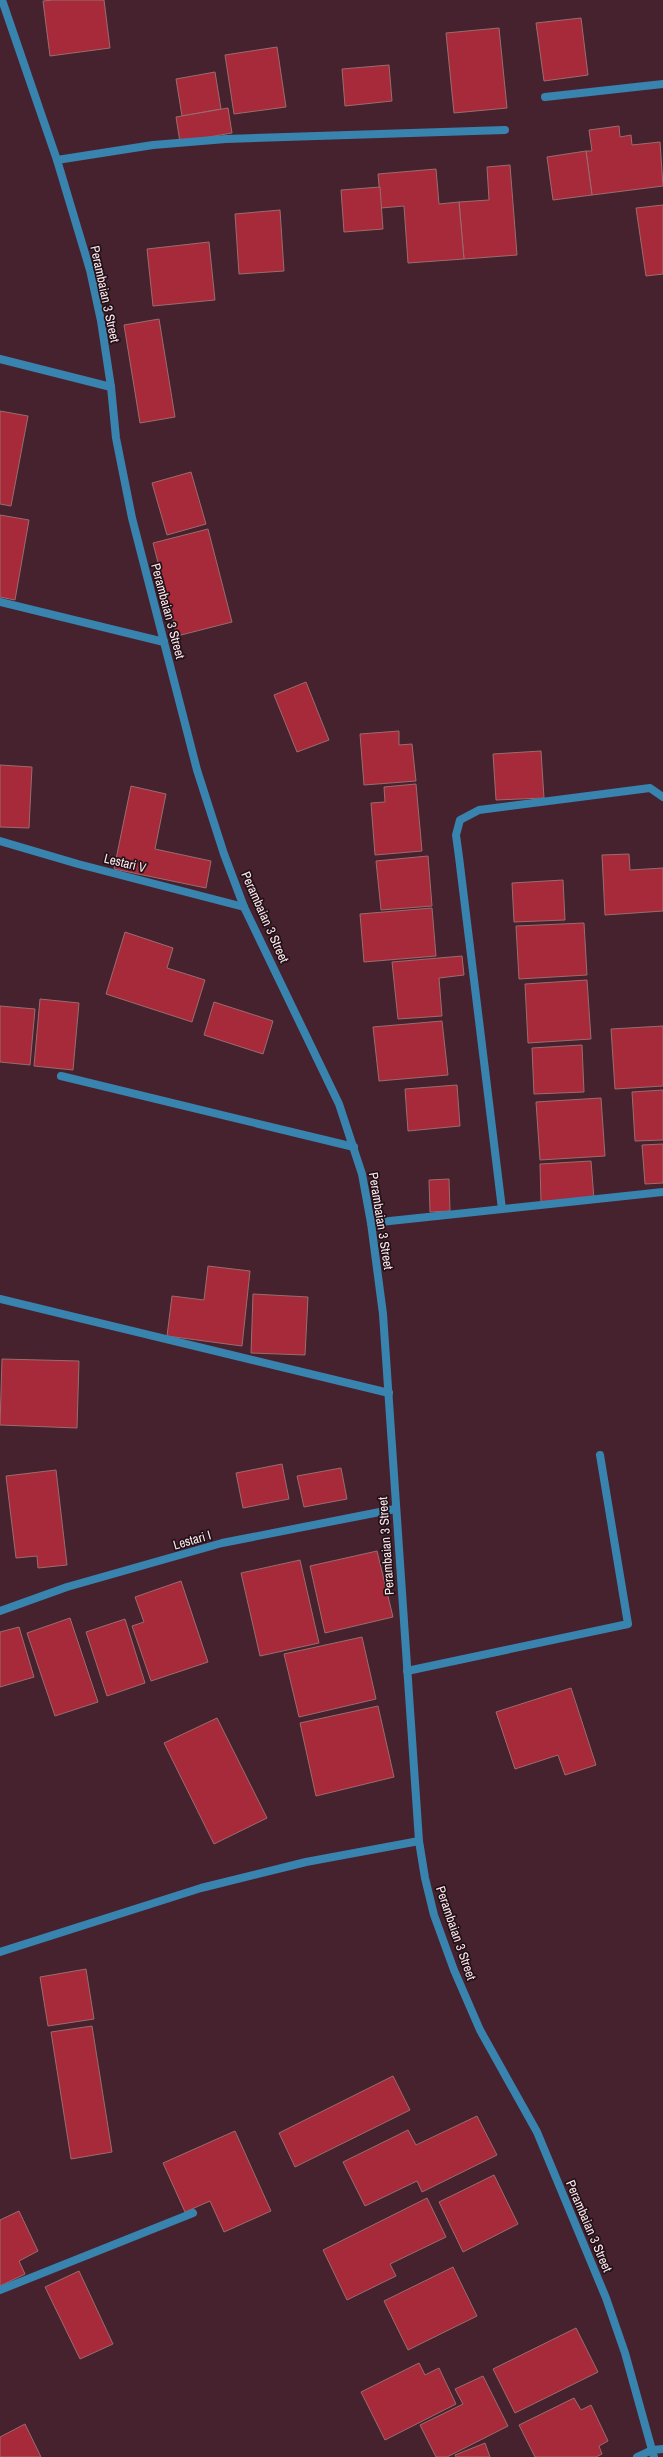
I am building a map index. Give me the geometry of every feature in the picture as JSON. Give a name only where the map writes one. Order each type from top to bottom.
[{"type":"street","name":"Perambaian 3 Street","points":[[2,0],[3,10],[57,160],[90,270],[112,388],[116,438],[132,518],[197,770],[224,854],[244,907],[339,1104],[354,1147],[371,1223],[383,1314],[395,1509],[419,1840],[425,1878],[434,1915],[454,1970],[480,2030],[537,2132],[606,2298],[625,2353],[653,2453]]},
{"type":"street","points":[[545,97],[663,84]]},
{"type":"street","points":[[57,160],[153,146],[226,139],[505,130]]},
{"type":"street","points":[[0,360],[112,388]]},
{"type":"street","points":[[0,602],[164,642]]},
{"type":"street","points":[[502,1209],[456,835],[460,820],[479,810],[650,788],[663,796]]},
{"type":"street","name":"Lestari V","points":[[0,841],[78,864],[244,907]]},
{"type":"street","points":[[62,1076],[354,1147]]},
{"type":"street","points":[[371,1223],[663,1192]]},
{"type":"street","points":[[0,1299],[389,1393]]},
{"type":"street","points":[[407,1671],[628,1624],[600,1454]]},
{"type":"street","name":"Lestari I","points":[[0,1611],[68,1587],[222,1544],[395,1509]]},
{"type":"street","points":[[0,1952],[201,1888],[306,1862],[419,1840]]},
{"type":"street","points":[[0,2290],[193,2213]]},
{"type":"street","points":[[637,2457],[663,2449]]},
{"type":"building","points":[[104,0],[110,48],[50,56],[43,1]]},
{"type":"building","points":[[581,18],[588,75],[544,81],[536,23]]},
{"type":"building","points":[[499,28],[507,108],[454,113],[446,33]]},
{"type":"building","points":[[277,47],[286,107],[234,114],[225,55]]},
{"type":"building","points":[[389,65],[392,101],[345,106],[342,69]]},
{"type":"building","points":[[215,72],[221,109],[182,116],[176,79]]},
{"type":"building","points":[[228,108],[232,133],[180,142],[176,117]]},
{"type":"building","points":[[619,126],[620,137],[631,135],[632,145],[660,142],[663,186],[592,195],[586,151],[592,151],[589,130]]},
{"type":"building","points":[[586,151],[592,195],[553,200],[547,157]]},
{"type":"building","points":[[510,165],[517,255],[464,259],[459,202],[489,200],[487,167]]},
{"type":"building","points":[[436,169],[439,204],[459,202],[464,259],[408,263],[404,206],[381,208],[378,174]]},
{"type":"building","points":[[380,187],[383,229],[344,232],[341,190]]},
{"type":"building","points":[[663,205],[663,274],[646,276],[636,208]]},
{"type":"building","points":[[280,210],[284,271],[239,274],[235,214]]},
{"type":"building","points":[[209,242],[215,300],[153,306],[147,249]]},
{"type":"building","points":[[159,319],[175,417],[140,423],[124,325]]},
{"type":"building","points":[[0,411],[28,416],[11,506],[0,504]]},
{"type":"building","points":[[191,472],[206,524],[167,535],[152,483]]},
{"type":"building","points":[[0,515],[29,520],[15,600],[0,597]]},
{"type":"building","points":[[208,529],[232,622],[177,636],[153,543]]},
{"type":"building","points":[[306,682],[329,740],[297,752],[274,695]]},
{"type":"building","points":[[399,731],[399,745],[412,744],[416,781],[364,785],[360,734]]},
{"type":"building","points":[[541,751],[544,798],[496,800],[493,754]]},
{"type":"building","points":[[0,765],[32,767],[29,828],[0,827]]},
{"type":"building","points":[[416,784],[422,851],[375,855],[371,803],[385,802],[384,787]]},
{"type":"building","points":[[131,786],[166,794],[155,849],[211,861],[206,888],[114,869]]},
{"type":"building","points":[[629,854],[630,870],[663,868],[663,911],[605,915],[602,855]]},
{"type":"building","points":[[428,856],[432,906],[381,910],[376,861]]},
{"type":"building","points":[[563,880],[565,920],[514,922],[512,883]]},
{"type":"building","points":[[432,908],[436,956],[364,962],[360,914]]},
{"type":"building","points":[[584,923],[587,975],[519,979],[516,926]]},
{"type":"building","points":[[125,932],[173,948],[167,968],[205,980],[192,1022],[106,994]]},
{"type":"building","points":[[462,956],[464,975],[439,978],[442,1016],[398,1019],[392,962]]},
{"type":"building","points":[[587,980],[591,1039],[528,1043],[525,984]]},
{"type":"building","points":[[40,999],[79,1003],[73,1070],[34,1066]]},
{"type":"building","points":[[214,1002],[273,1021],[263,1054],[204,1035]]},
{"type":"building","points":[[0,1006],[35,1009],[30,1065],[0,1062]]},
{"type":"building","points":[[442,1021],[448,1075],[379,1081],[373,1027]]},
{"type":"building","points":[[663,1026],[663,1086],[615,1089],[611,1029]]},
{"type":"building","points":[[582,1045],[584,1092],[534,1094],[532,1048]]},
{"type":"building","points":[[457,1085],[460,1126],[408,1131],[405,1089]]},
{"type":"building","points":[[663,1090],[663,1140],[635,1141],[632,1092]]},
{"type":"building","points":[[601,1098],[605,1156],[540,1160],[536,1102]]},
{"type":"building","points":[[663,1144],[663,1183],[645,1184],[642,1145]]},
{"type":"building","points":[[591,1161],[594,1199],[541,1202],[540,1164]]},
{"type":"building","points":[[449,1179],[450,1211],[430,1212],[429,1180]]},
{"type":"building","points":[[208,1266],[250,1271],[242,1346],[167,1336],[172,1296],[204,1300]]},
{"type":"building","points":[[253,1294],[308,1297],[305,1355],[251,1353]]},
{"type":"building","points":[[2,1359],[79,1361],[77,1428],[0,1425]]},
{"type":"building","points":[[282,1464],[289,1499],[243,1508],[236,1473]]},
{"type":"building","points":[[341,1468],[347,1499],[304,1507],[297,1476]]},
{"type":"building","points":[[56,1470],[67,1565],[38,1568],[37,1556],[16,1558],[6,1476]]},
{"type":"building","points":[[377,1551],[393,1617],[325,1633],[310,1566]]},
{"type":"building","points":[[300,1560],[319,1643],[260,1656],[241,1573]]},
{"type":"building","points":[[181,1581],[208,1662],[151,1681],[132,1626],[144,1622],[135,1597]]},
{"type":"building","points":[[70,1618],[98,1702],[55,1716],[27,1633]]},
{"type":"building","points":[[125,1619],[145,1683],[107,1696],[86,1632]]},
{"type":"building","points":[[19,1627],[34,1677],[0,1687],[0,1632]]},
{"type":"building","points":[[362,1637],[376,1699],[299,1717],[284,1654]]},
{"type":"building","points":[[571,1688],[596,1765],[565,1775],[558,1755],[515,1769],[496,1712]]},
{"type":"building","points":[[378,1706],[394,1777],[316,1796],[300,1723]]},
{"type":"building","points":[[217,1718],[267,1818],[214,1844],[164,1743]]},
{"type":"building","points":[[86,1969],[94,2019],[48,2026],[40,1977]]},
{"type":"building","points":[[92,2026],[112,2152],[71,2159],[51,2032]]},
{"type":"building","points":[[393,2076],[410,2110],[295,2167],[279,2133]]},
{"type":"building","points":[[477,2116],[497,2155],[422,2192],[417,2181],[365,2206],[343,2162],[408,2130],[416,2145]]},
{"type":"building","points":[[235,2131],[271,2211],[224,2232],[210,2201],[185,2212],[163,2163]]},
{"type":"building","points":[[494,2175],[518,2224],[463,2252],[439,2202]]},
{"type":"building","points":[[427,2198],[446,2237],[390,2264],[396,2276],[347,2300],[323,2250]]},
{"type":"building","points":[[19,2211],[38,2251],[19,2261],[25,2274],[0,2286],[0,2220]]},
{"type":"building","points":[[453,2267],[477,2316],[408,2350],[384,2301]]},
{"type":"building","points":[[79,2271],[113,2344],[80,2359],[45,2287]]},
{"type":"building","points":[[576,2328],[598,2372],[515,2413],[493,2369]]},
{"type":"building","points":[[419,2363],[425,2375],[439,2368],[456,2404],[385,2440],[361,2392]]},
{"type":"building","points":[[483,2376],[508,2426],[447,2457],[436,2457],[420,2425],[463,2404],[455,2389]]},
{"type":"building","points":[[574,2398],[581,2410],[591,2405],[608,2441],[599,2446],[602,2454],[596,2457],[535,2457],[519,2425]]},
{"type":"building","points":[[25,2424],[41,2457],[0,2457],[0,2437]]},
{"type":"building","points":[[485,2443],[490,2457],[456,2457],[455,2455]]}]
